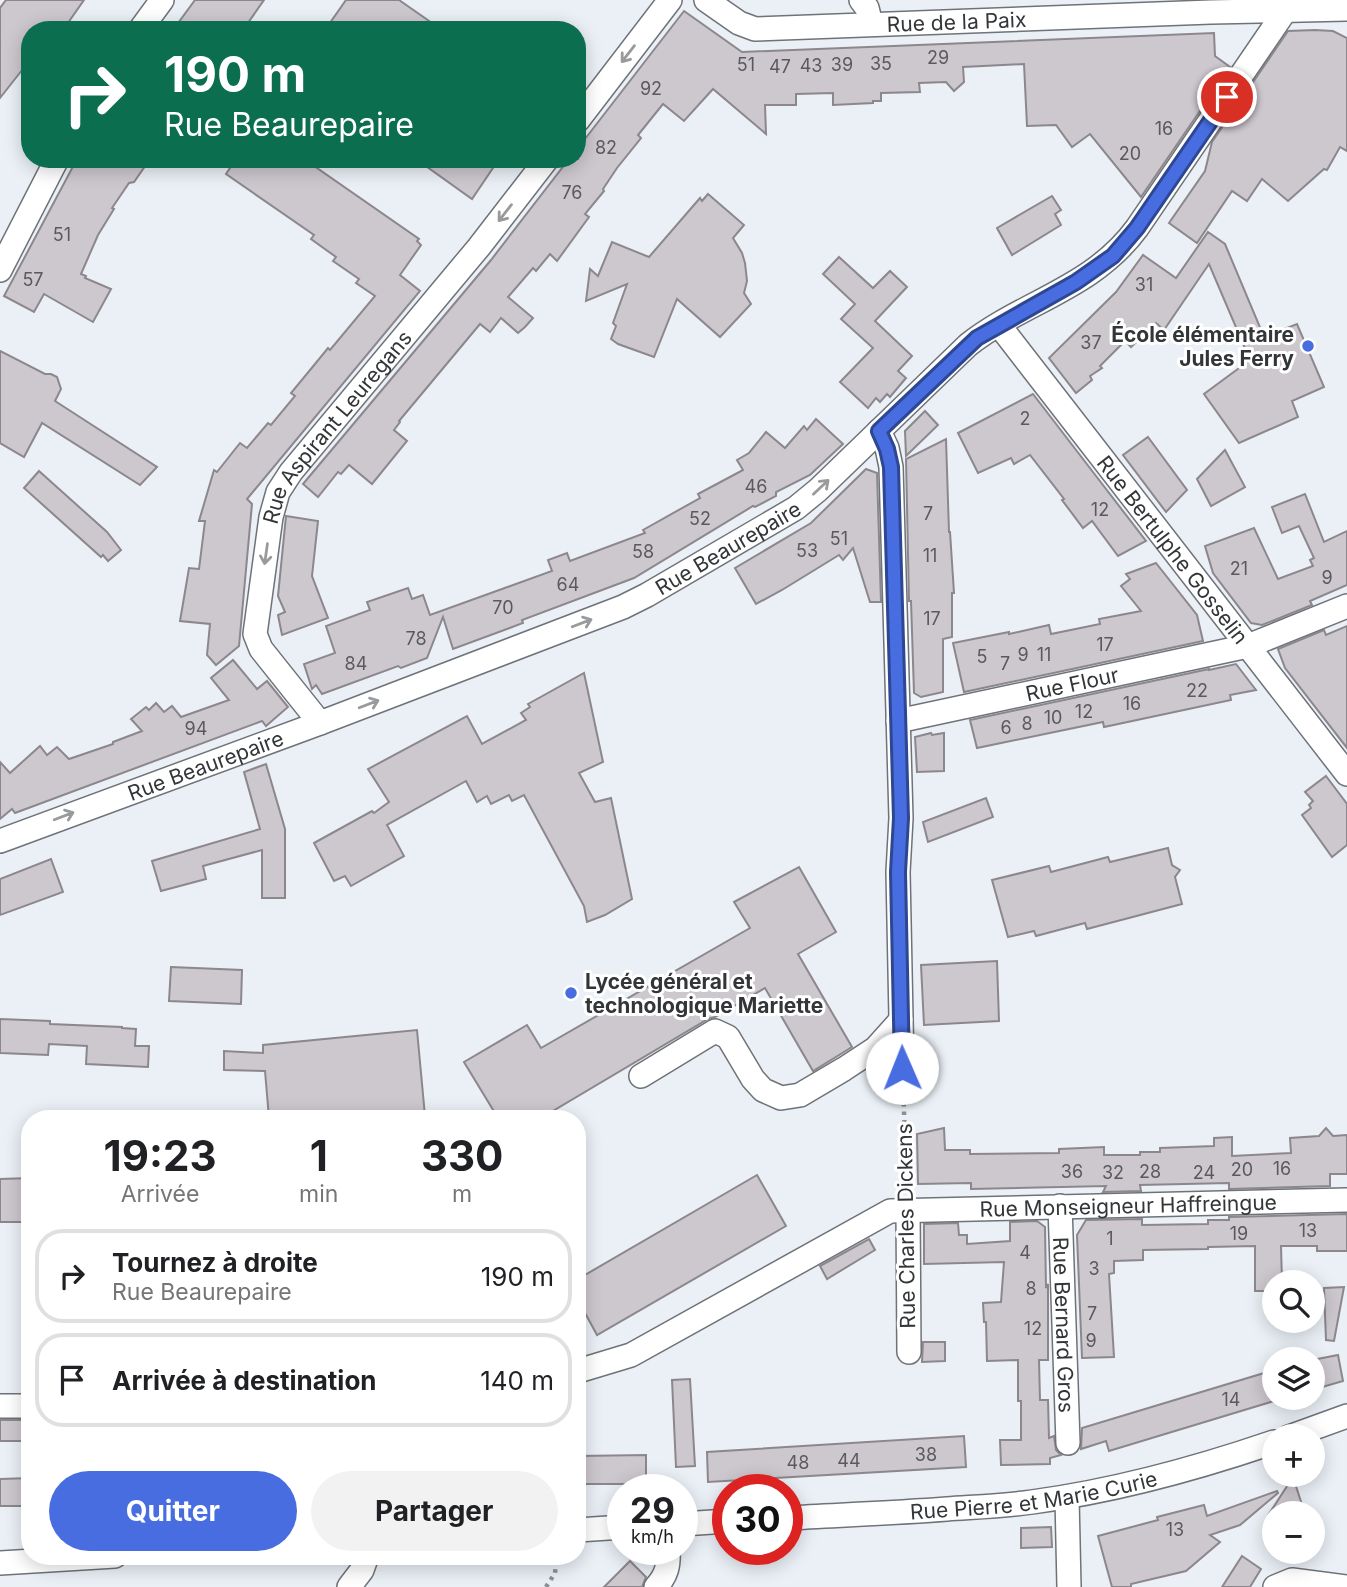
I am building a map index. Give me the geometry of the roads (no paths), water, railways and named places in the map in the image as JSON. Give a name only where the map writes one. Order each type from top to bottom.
[{"type":"street","points":[[146,21],[162,0]]},
{"type":"street","points":[[586,110],[670,0]]},
{"type":"street","name":"Rue de la Paix","points":[[706,0],[739,23],[755,29],[871,24],[943,11],[1209,6],[1285,11],[1345,8]]},
{"type":"street","points":[[861,0],[867,8],[871,24]]},
{"type":"street","name":"Rue Beaurepaire","points":[[0,841],[320,723],[635,601],[796,508],[818,491],[968,345],[1091,273],[1122,247],[1285,11]]},
{"type":"street","points":[[0,268],[52,168]]},
{"type":"street","name":"Rue Aspirant Leuregans","points":[[320,723],[261,649],[255,634],[271,517],[278,492],[291,472],[479,247],[540,168]]},
{"type":"street","name":"Rue Bertulphe Gosselin","points":[[999,325],[1347,774]]},
{"type":"street","points":[[879,431],[891,467],[901,818],[898,872],[902,1068]]},
{"type":"street","name":"Rue Flour","points":[[898,721],[1248,646],[1347,606]]},
{"type":"street","points":[[641,1076],[715,1031],[728,1037],[753,1079],[763,1090],[781,1098],[800,1095],[876,1048],[901,1020]]},
{"type":"street","name":"Rue Monseigneur Haffreingue","points":[[586,1369],[631,1355],[890,1210],[1347,1200]]},
{"type":"street","name":"Rue Bernard Gros","points":[[1060,1206],[1068,1443]]},
{"type":"street","name":"Rue Charles Dickens","points":[[908,1209],[909,1352]]},
{"type":"street","points":[[0,1406],[21,1406]]},
{"type":"street","points":[[1325,1424],[1347,1416]]},
{"type":"street","name":"Rue Pierre et Marie Curie","points":[[803,1517],[1001,1506],[1067,1497],[1202,1466],[1262,1446]]},
{"type":"street","points":[[1067,1497],[1069,1587]]},
{"type":"street","points":[[586,1529],[607,1528]]},
{"type":"street","points":[[0,1563],[21,1562]]},
{"type":"street","points":[[349,1587],[364,1565]]},
{"type":"street","points":[[656,1587],[667,1572],[669,1565]]},
{"type":"street","points":[[1275,1587],[1300,1580],[1346,1587]]},
{"type":"place","name":"École élémentaire Jules Ferry","points":[[1308,346]]},
{"type":"place","name":"Lycée général et technologique Mariette","points":[[571,993]]}]
